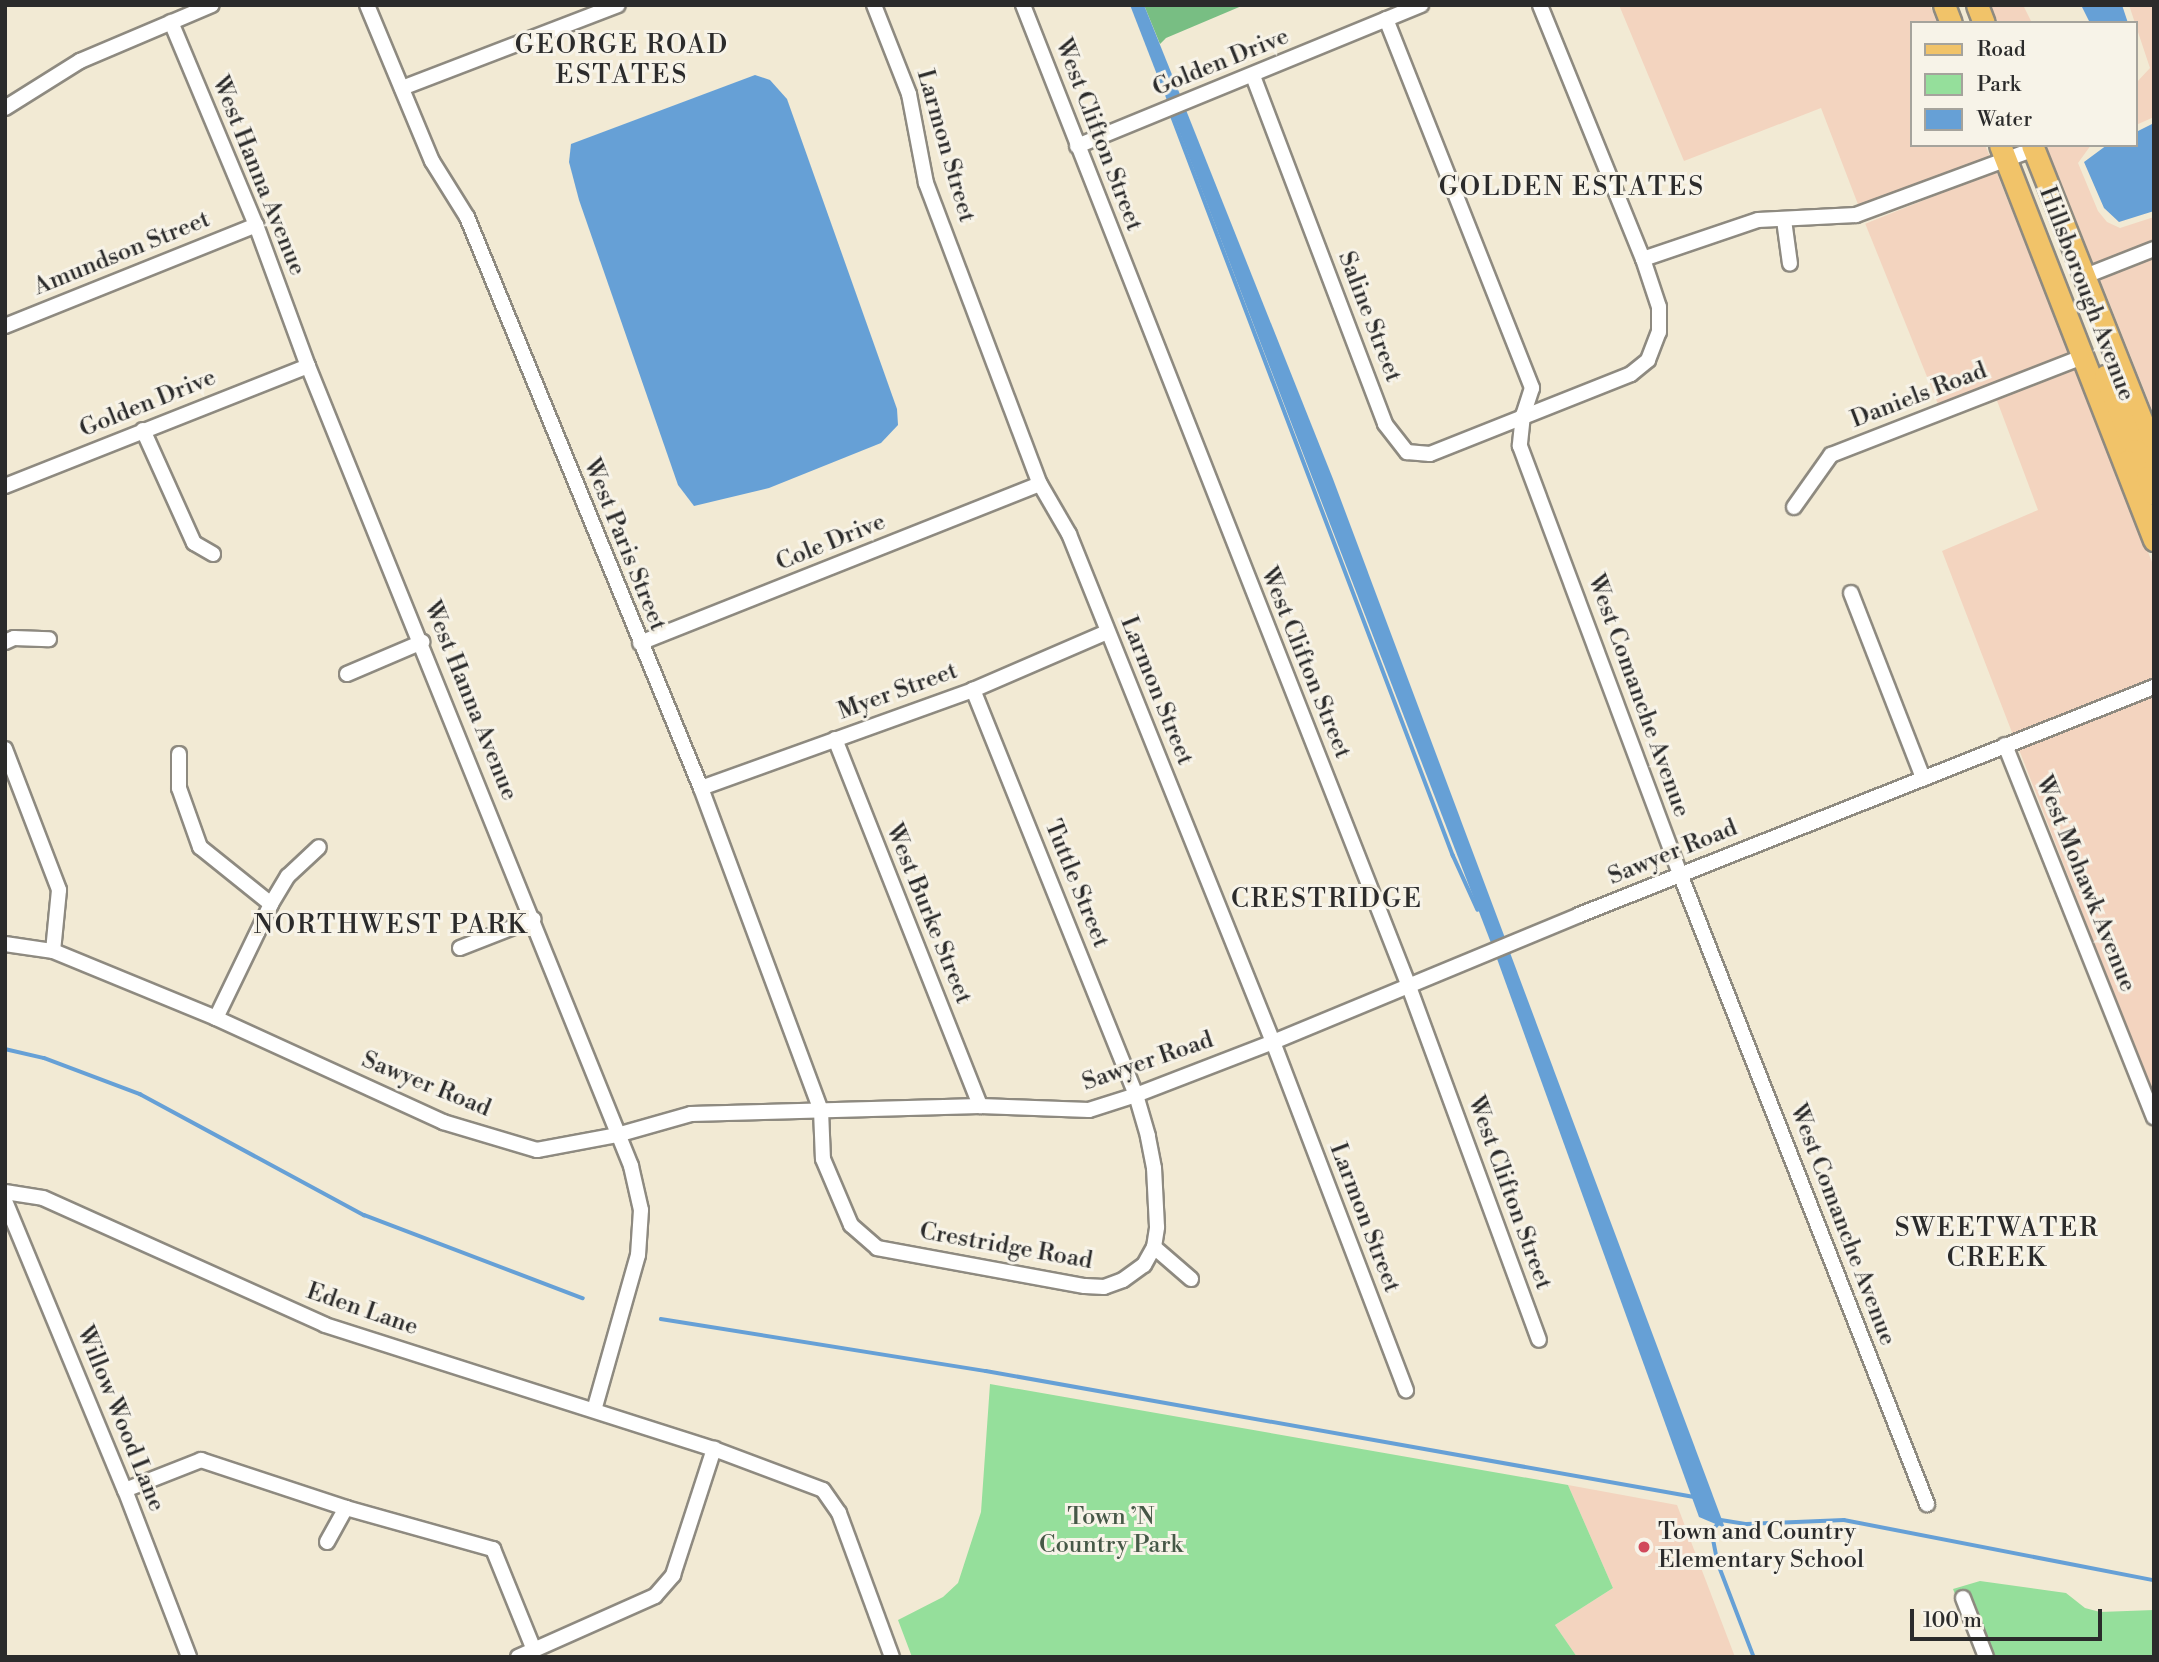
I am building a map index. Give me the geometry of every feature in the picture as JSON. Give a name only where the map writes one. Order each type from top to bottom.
[{"type":"main road","name":"Hillsborough Avenue","points":[[2033,147],[2154,452]]},
{"type":"main road","name":"Hillsborough Avenue","points":[[2003,153],[2154,540]]},
{"type":"main road","points":[[2065,311],[2087,332],[2135,450],[2154,465]]},
{"type":"main road","points":[[2121,457],[2147,477],[2154,494]]},
{"type":"street","points":[[5,108],[80,61],[212,5]]},
{"type":"street","name":"West Paris Street","points":[[367,5],[432,161],[467,217],[639,643],[701,788],[821,1110]]},
{"type":"street","points":[[402,88],[618,5]]},
{"type":"street","name":"Larmon Street","points":[[874,5],[909,94],[926,183],[1040,484],[1069,534],[1273,1042],[1406,1391]]},
{"type":"street","name":"West Clifton Street","points":[[1023,5],[1408,984],[1538,1340]]},
{"type":"street","name":"Golden Drive","points":[[1077,146],[1421,5]]},
{"type":"street","points":[[1540,5],[1643,259],[1758,220],[1856,215],[2003,153],[2033,147]]},
{"type":"street","name":"West Comanche Avenue","points":[[1386,19],[1532,388],[1524,415],[1520,446],[1681,874],[1927,1504]]},
{"type":"street","name":"West Hanna Avenue","points":[[171,22],[256,225],[308,366],[534,919],[631,1166],[641,1210],[638,1255],[594,1410]]},
{"type":"street","name":"Saline Street","points":[[1253,76],[1385,424],[1406,452],[1430,454],[1631,374],[1648,360],[1659,332],[1659,307],[1643,259]]},
{"type":"street","points":[[1784,220],[1790,264]]},
{"type":"street","name":"Amundson Street","points":[[5,326],[256,225]]},
{"type":"street","points":[[2083,277],[2154,249]]},
{"type":"street","name":"Daniels Road","points":[[1794,508],[1831,455],[2083,357]]},
{"type":"street","name":"Golden Drive","points":[[5,486],[308,366]]},
{"type":"street","points":[[143,430],[194,543],[213,554]]},
{"type":"street","name":"Cole Drive","points":[[639,643],[1040,484]]},
{"type":"street","points":[[1851,593],[1923,778]]},
{"type":"street","name":"Myer Street","points":[[701,788],[973,690],[1107,632]]},
{"type":"street","points":[[5,642],[14,638],[49,639]]},
{"type":"street","points":[[346,674],[422,642]]},
{"type":"street","name":"Sawyer Road","points":[[5,944],[53,951],[216,1018],[443,1122],[537,1150],[617,1135],[691,1114],[980,1106],[1089,1110],[1136,1095],[1273,1042],[1408,984],[2154,687]]},
{"type":"street","name":"Tuttle Street","points":[[973,690],[1136,1095]]},
{"type":"street","name":"West Burke Street","points":[[835,739],[980,1106]]},
{"type":"street","name":"West Mohawk Avenue","points":[[2005,745],[2154,1118]]},
{"type":"street","points":[[5,749],[59,890],[53,951]]},
{"type":"street","points":[[179,754],[178,788],[200,847],[271,904]]},
{"type":"street","points":[[216,1018],[271,904],[288,876],[319,847]]},
{"type":"street","points":[[460,948],[534,919]]},
{"type":"street","points":[[1136,1095],[1154,1168],[1157,1227],[1154,1247],[1191,1279]]},
{"type":"street","name":"Crestridge Road","points":[[821,1110],[823,1159],[836,1192],[851,1225],[877,1248],[1085,1286],[1104,1287],[1124,1280],[1144,1265],[1154,1247]]},
{"type":"street","name":"Eden Lane","points":[[5,1192],[43,1198],[325,1325],[714,1449]]},
{"type":"street","name":"Willow Wood Lane","points":[[5,1200],[125,1490],[189,1657]]},
{"type":"street","points":[[518,1657],[655,1596],[673,1575],[714,1449],[823,1490],[839,1513],[892,1657]]},
{"type":"street","points":[[125,1490],[201,1460],[346,1508],[493,1549],[534,1650]]},
{"type":"street","points":[[327,1542],[346,1508]]},
{"type":"street","points":[[1963,1598],[1986,1657]]},
{"type":"shaded area","points":[[1619,5],[1930,5],[1936,21],[1910,21],[1910,147],[1986,147],[1991,159],[1859,207],[1821,108],[1684,161]]},
{"type":"shaded area","points":[[1991,5],[2023,5],[2031,21],[1997,21]]},
{"type":"shaded area","points":[[2129,5],[2154,5],[2154,117],[2138,124],[2138,81],[2150,68],[2138,32],[2138,21],[2134,21]]},
{"type":"shaded area","points":[[2047,147],[2090,147],[2078,163],[2098,211],[2107,222],[2120,228],[2154,217],[2154,242],[2094,265]]},
{"type":"shaded area","points":[[1996,171],[2070,355],[1939,407],[1865,224]]},
{"type":"shaded area","points":[[2154,256],[2154,415],[2099,277]]},
{"type":"shaded area","points":[[2074,368],[2154,567],[2154,680],[2013,735],[1942,551],[2038,510],[1996,398]]},
{"type":"shaded area","points":[[2154,695],[2154,1097],[2018,747]]},
{"type":"shaded area","name":"Town and Country Elementary School","points":[[1568,1485],[1677,1505],[1735,1657],[1577,1657],[1555,1625],[1613,1588]]},
{"type":"green space","points":[[1144,5],[1244,5],[1166,38],[1160,44]]},
{"type":"green space","name":"Town ’N Country Park","points":[[990,1384],[1568,1485],[1613,1588],[1555,1625],[1577,1657],[912,1657],[898,1620],[943,1597],[958,1583],[981,1512]]},
{"type":"green space","points":[[1980,1581],[2066,1593],[2085,1608],[2100,1612],[2154,1610],[2154,1657],[1994,1657],[1967,1590],[1955,1594],[1953,1589]]},
{"type":"water","points":[[1130,5],[1144,5],[1181,97],[1168,103]]},
{"type":"water","points":[[2081,5],[2122,5],[2127,21],[2089,21]]},
{"type":"water","points":[[755,75],[770,80],[787,99],[897,409],[898,425],[881,443],[769,488],[694,506],[678,485],[579,200],[569,162],[571,144]]},
{"type":"water","points":[[1186,110],[1333,479],[1505,938],[1491,943],[1173,115]]},
{"type":"water","points":[[2154,123],[2154,211],[2119,222],[2104,208],[2084,162],[2104,147],[2138,147],[2138,131]]},
{"type":"water","points":[[1509,950],[1725,1528],[1699,1517],[1496,956]]},
{"type":"waterway","points":[[1172,115],[1453,855],[1478,910]]},
{"type":"waterway","points":[[5,1049],[44,1058],[140,1094],[364,1215],[583,1298]]},
{"type":"waterway","points":[[661,1319],[986,1371],[1694,1497]]},
{"type":"waterway","points":[[1721,1520],[1747,1524],[1844,1520],[2154,1580]]},
{"type":"waterway","points":[[1720,1522],[1712,1532],[1718,1563],[1754,1657]]},
{"type":"place","name":"Town and Country Elementary School","points":[[1644,1547]]},
{"type":"district","name":"GEORGE ROAD ESTATES","points":[[622,61]]},
{"type":"district","name":"GOLDEN ESTATES","points":[[1572,188]]},
{"type":"district","name":"CRESTRIDGE","points":[[1327,900]]},
{"type":"district","name":"NORTHWEST PARK","points":[[391,926]]},
{"type":"district","name":"SWEETWATER CREEK","points":[[1997,1244]]}]
